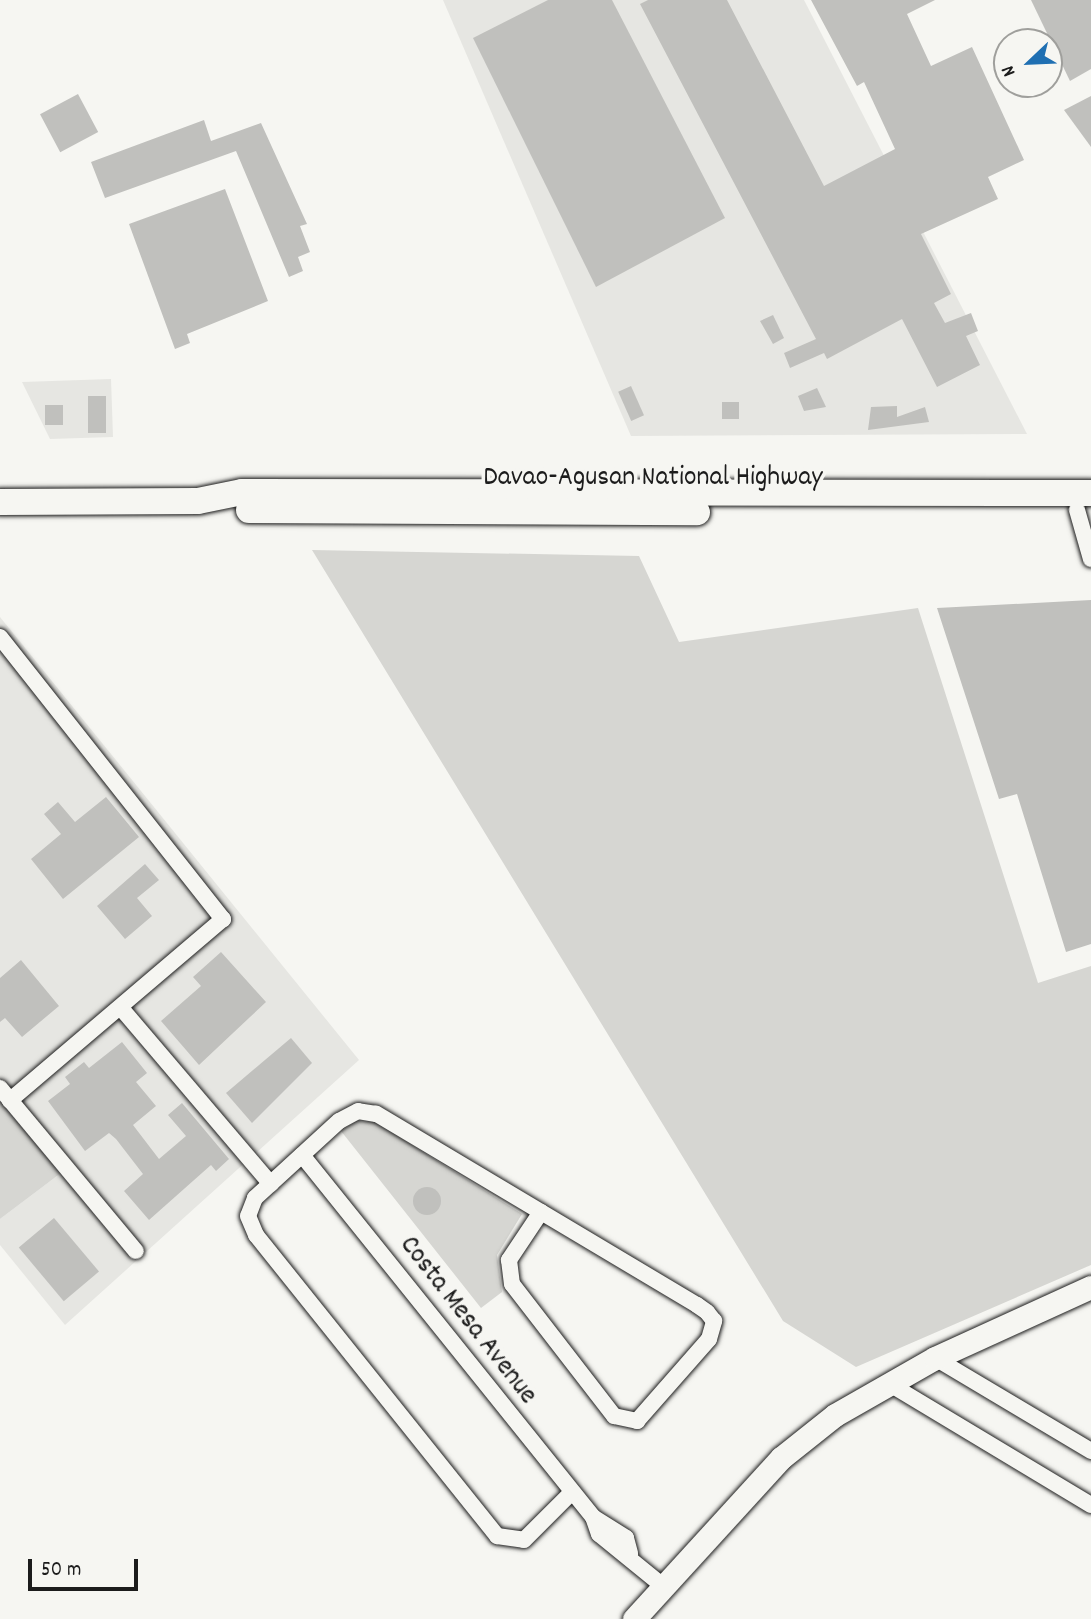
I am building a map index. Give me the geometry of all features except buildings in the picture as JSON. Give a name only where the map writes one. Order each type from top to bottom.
[{"type":"highway","name":"Davao-Agusan National Highway","points":[[0,502],[218,500],[242,492],[662,504],[1086,505]]},
{"type":"main road","points":[[634,1619],[781,1458],[888,1383],[935,1358],[1091,1287]]},
{"type":"street","points":[[1086,505],[1091,559]]},
{"type":"street","points":[[0,637],[223,919],[121,1008],[5,1094],[136,1251]]},
{"type":"street","points":[[121,1008],[271,1184]]},
{"type":"street","points":[[541,1212],[509,1260],[512,1284],[614,1416],[637,1421],[709,1339],[713,1321],[541,1212],[367,1111],[339,1121],[250,1206],[256,1235],[497,1536],[524,1540],[571,1493]]},
{"type":"street","name":"Costa Mesa Avenue","points":[[302,1155],[571,1493],[593,1517],[626,1538],[630,1553],[663,1586]]},
{"type":"street","points":[[935,1358],[1091,1451]]},
{"type":"street","points":[[888,1383],[1091,1505]]},
{"type":"shaded area","points":[[443,0],[804,0],[1027,434],[631,436]]},
{"type":"shaded area","points":[[111,379],[113,437],[50,439],[22,382]]},
{"type":"shaded area","points":[[312,550],[639,556],[679,642],[918,608],[1038,983],[1091,966],[1091,1265],[856,1367],[783,1321]]},
{"type":"shaded area","points":[[0,617],[359,1060],[65,1325],[0,1245],[0,1219],[61,1173],[0,1101]]},
{"type":"shaded area","points":[[0,1101],[61,1173],[0,1219]]},
{"type":"shaded area","points":[[356,1121],[375,1122],[522,1214],[497,1255],[502,1292],[481,1308],[341,1131]]}]
